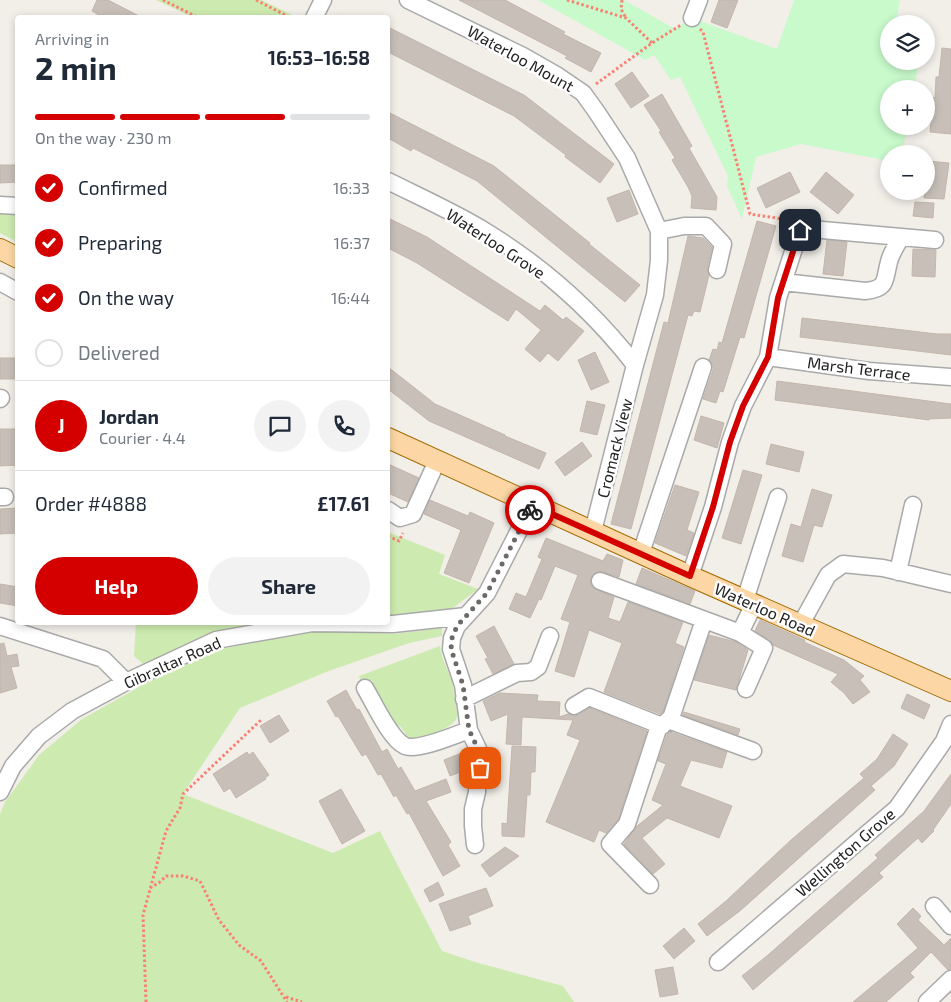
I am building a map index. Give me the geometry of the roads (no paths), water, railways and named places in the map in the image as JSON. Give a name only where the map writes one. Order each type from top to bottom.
[{"type":"main road","points":[[0,249],[15,256]]},
{"type":"main road","name":"Waterloo Road","points":[[390,439],[690,576],[951,691]]},
{"type":"street","points":[[316,15],[323,0]]},
{"type":"street","name":"Waterloo Mount","points":[[408,0],[523,56],[583,93],[626,158],[660,231],[660,260],[655,294],[635,365]]},
{"type":"street","points":[[692,18],[699,0]]},
{"type":"street","name":"Waterloo Grove","points":[[390,181],[486,232],[533,264],[597,321],[635,365]]},
{"type":"street","points":[[0,205],[15,206]]},
{"type":"street","points":[[660,231],[684,226],[706,226],[723,244],[717,270]]},
{"type":"street","points":[[690,576],[713,507],[730,442],[743,406],[768,357],[778,298],[800,230],[811,229],[935,240]]},
{"type":"street","points":[[783,282],[874,291],[882,287],[887,279],[889,261],[901,236]]},
{"type":"street","points":[[0,282],[15,290]]},
{"type":"street","name":"Marsh Terrace","points":[[768,357],[869,371],[951,376]]},
{"type":"street","name":"Cromack View","points":[[593,531],[635,365]]},
{"type":"street","points":[[641,553],[703,367]]},
{"type":"street","points":[[390,511],[400,518],[413,514],[437,461]]},
{"type":"street","points":[[740,633],[778,497]]},
{"type":"street","points":[[476,845],[472,826],[480,768],[479,751],[469,730],[460,674],[451,649],[452,638],[457,626],[487,593],[532,505]]},
{"type":"street","points":[[898,572],[914,505]]},
{"type":"street","points":[[801,624],[828,574],[843,564],[898,572],[951,584]]},
{"type":"street","points":[[600,581],[740,633],[764,648],[746,689]]},
{"type":"street","name":"Gibraltar Road","points":[[390,624],[466,616]]},
{"type":"street","points":[[650,885],[610,844],[627,824],[658,729],[671,718],[704,620]]},
{"type":"street","name":"Gibraltar Road","points":[[0,792],[13,766],[39,736],[72,711],[126,682],[216,640],[296,625]]},
{"type":"street","points":[[0,626],[103,658],[126,682]]},
{"type":"street","points":[[464,699],[516,673],[531,672],[538,667],[550,636]]},
{"type":"street","points":[[366,688],[395,738],[406,746],[433,742],[469,730]]},
{"type":"street","points":[[574,706],[589,697],[753,751]]},
{"type":"street","name":"Wellington Grove","points":[[718,962],[897,808],[944,741],[951,724]]},
{"type":"street","points":[[934,906],[951,926]]},
{"type":"street","points":[[927,1002],[951,979]]}]
